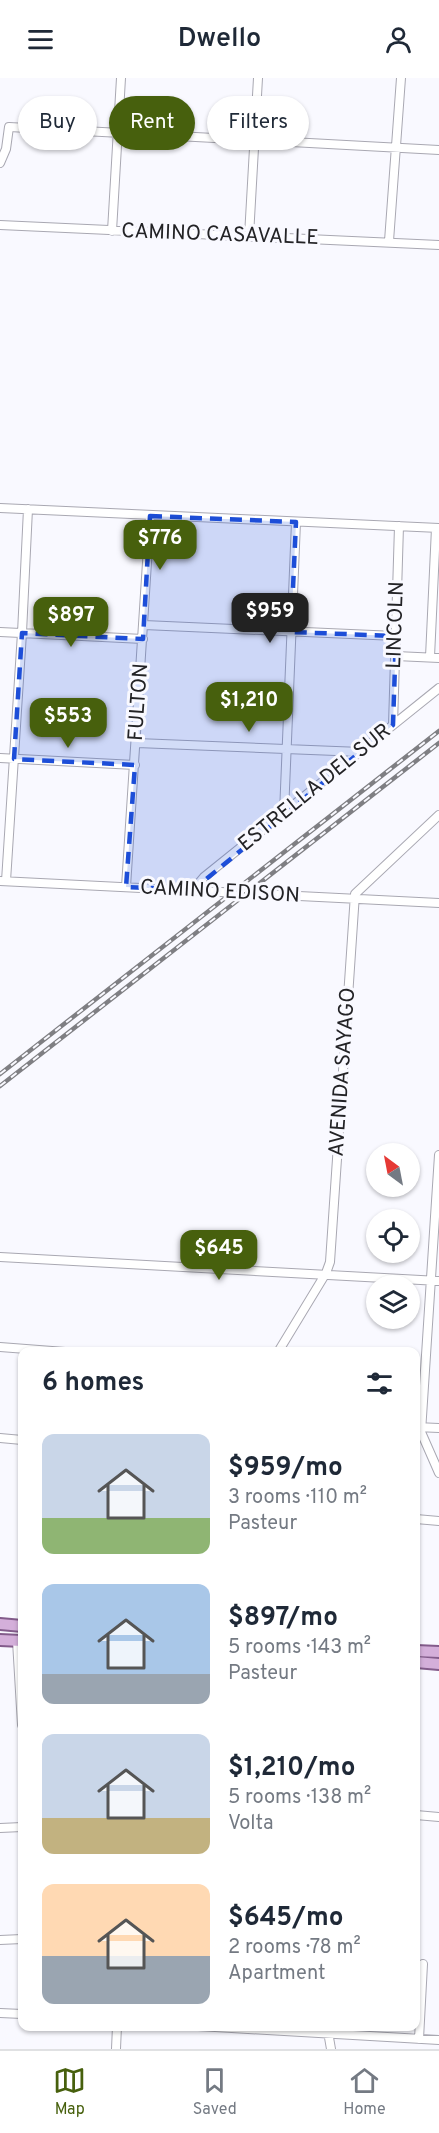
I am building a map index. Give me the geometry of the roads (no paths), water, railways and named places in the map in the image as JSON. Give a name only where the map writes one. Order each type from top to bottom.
[{"type":"main road","points":[[0,1624],[18,1626]]},
{"type":"main road","points":[[0,1640],[18,1641]]},
{"type":"main road","points":[[420,1651],[439,1652]]},
{"type":"main road","points":[[420,1662],[439,1664]]},
{"type":"street","points":[[120,96],[121,78]]},
{"type":"street","points":[[257,96],[258,78]]},
{"type":"street","points":[[389,241],[401,78]]},
{"type":"street","points":[[0,163],[6,149],[9,127],[109,133]]},
{"type":"street","points":[[309,143],[439,150]]},
{"type":"street","points":[[112,231],[117,150]]},
{"type":"street","points":[[249,236],[254,150]]},
{"type":"street","name":"CAMINO CASAVALLE","points":[[0,225],[439,244]]},
{"type":"street","points":[[0,508],[437,528],[430,657]]},
{"type":"street","points":[[3,881],[14,759],[28,509]]},
{"type":"street","name":"FULTON","points":[[126,887],[150,516]]},
{"type":"street","points":[[284,813],[296,522]]},
{"type":"street","name":"LINCOLN","points":[[393,725],[399,526]]},
{"type":"street","points":[[144,625],[396,636]]},
{"type":"street","points":[[0,632],[143,639]]},
{"type":"street","points":[[396,656],[439,658]]},
{"type":"street","name":"ESTRELLA DEL SUR","points":[[193,890],[204,877],[439,688]]},
{"type":"street","points":[[136,742],[361,752]]},
{"type":"street","points":[[0,758],[135,765]]},
{"type":"street","points":[[354,898],[356,891],[439,815]]},
{"type":"street","name":"CAMINO EDISON","points":[[3,881],[439,903]]},
{"type":"street","name":"AVENIDA SAYAGO","points":[[281,1347],[326,1273],[330,1262],[354,898]]},
{"type":"street","points":[[420,1418],[435,1280],[439,1155]]},
{"type":"street","points":[[0,1257],[435,1280]]},
{"type":"street","points":[[0,1347],[18,1348]]},
{"type":"street","points":[[420,1427],[439,1428]]},
{"type":"street","points":[[420,1430],[439,1473]]},
{"type":"street","points":[[0,1438],[18,1440]]},
{"type":"street","points":[[420,1519],[439,1521]]},
{"type":"street","points":[[420,1815],[439,1817]]},
{"type":"street","points":[[0,1828],[18,1827]]},
{"type":"street","points":[[0,1940],[18,1939]]},
{"type":"street","points":[[420,2020],[423,1964]]},
{"type":"street","points":[[0,2013],[18,2014]]},
{"type":"street","points":[[116,2049],[117,2031]]},
{"type":"street","points":[[327,2031],[331,2049]]},
{"type":"street","points":[[337,2031],[439,2040]]},
{"type":"street","points":[[419,2031],[419,2039]]},
{"type":"railway","points":[[0,1074],[439,731]]},
{"type":"railway","points":[[0,1086],[439,743]]}]
